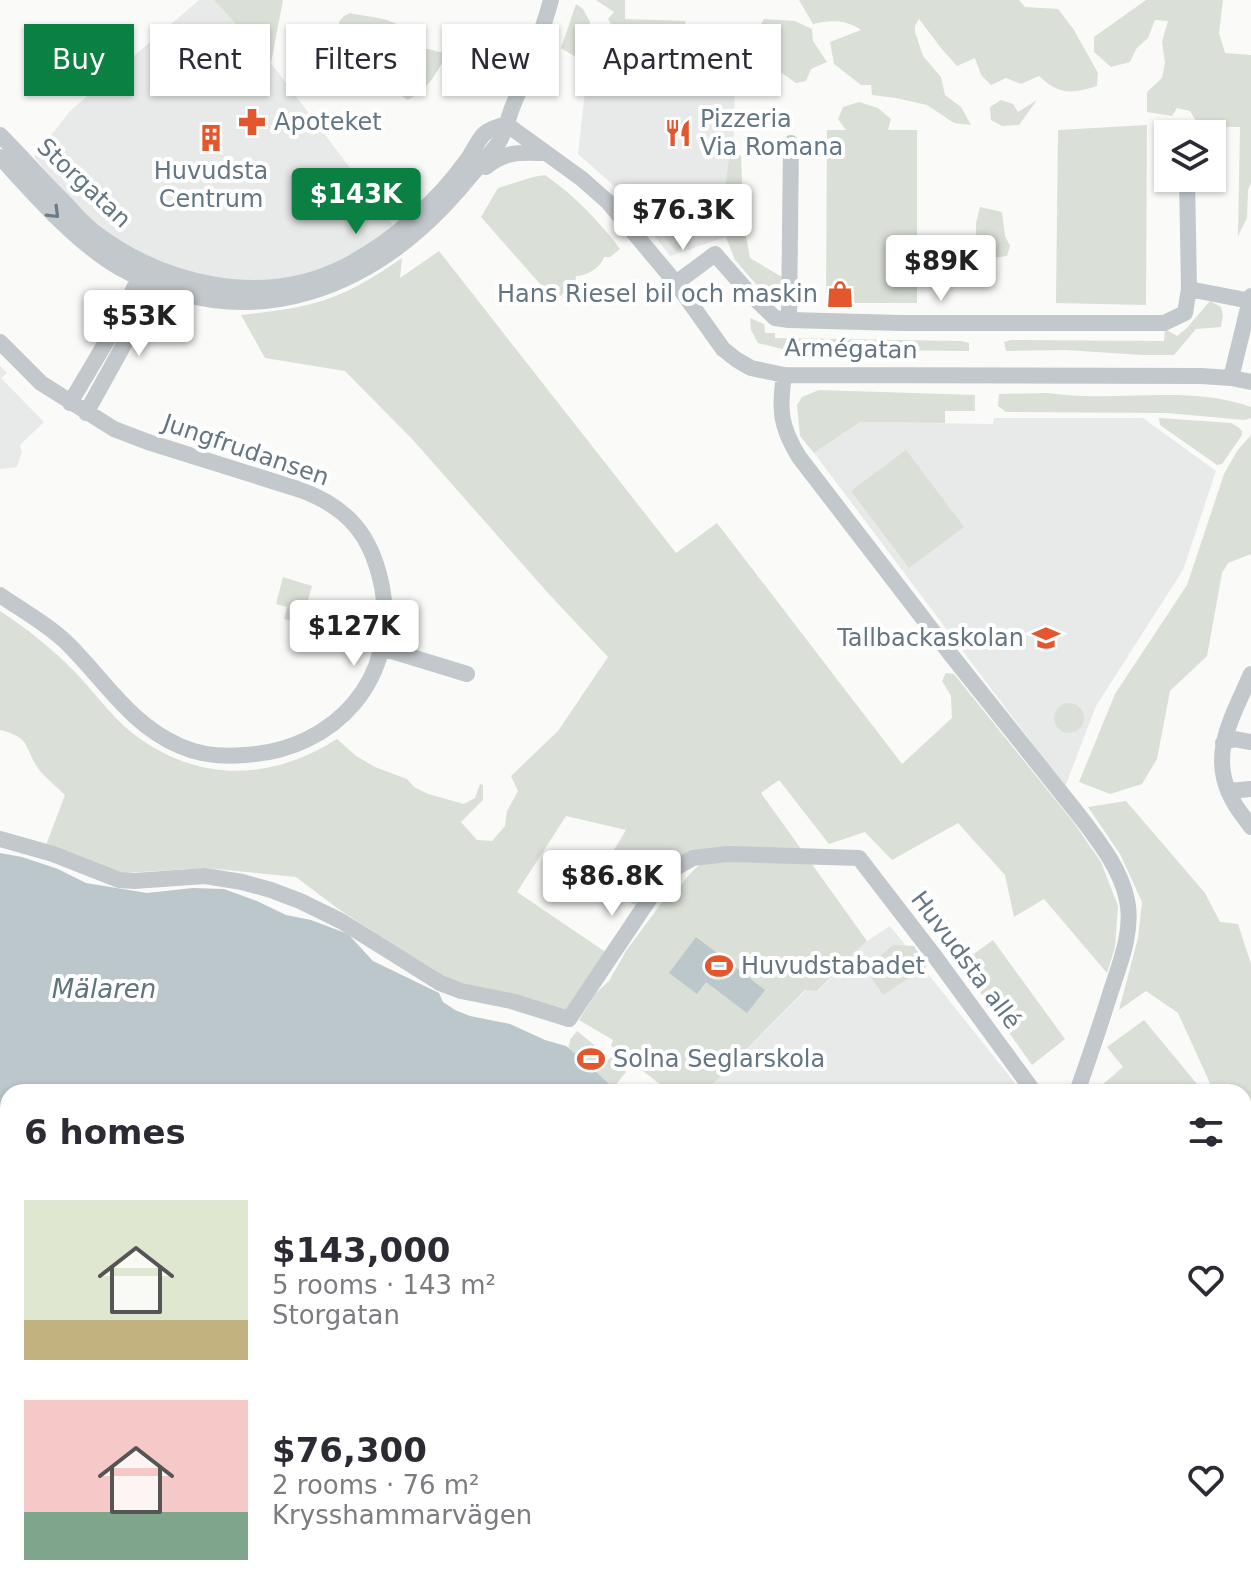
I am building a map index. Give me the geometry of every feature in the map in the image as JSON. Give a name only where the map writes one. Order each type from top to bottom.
[{"type":"street","name":"Storgatan","points":[[455,195],[500,140],[540,39],[551,0]]},
{"type":"street","name":"Storgatan","points":[[3,148],[83,242],[121,268],[198,282],[248,288],[273,287],[297,283],[345,267],[384,242],[441,192],[486,132],[506,124]]},
{"type":"street","name":"Armégatan","points":[[506,124],[582,179],[608,202],[676,283],[723,349],[751,368],[784,375],[1138,375],[1231,378],[1251,382]]},
{"type":"street","points":[[789,320],[791,143]]},
{"type":"street","name":"Storgatan","points":[[150,273],[173,291],[224,301],[255,302],[299,296],[326,288],[351,277],[389,253],[424,226],[497,158],[546,153]]},
{"type":"street","points":[[676,283],[715,254],[775,318],[901,323],[1164,323],[1185,313],[1189,289],[1187,192]]},
{"type":"street","points":[[70,403],[150,273]]},
{"type":"street","points":[[86,413],[132,330],[150,273]]},
{"type":"street","points":[[1189,289],[1250,298],[1231,378]]},
{"type":"street","name":"Jungfrudansen","points":[[0,342],[41,383],[114,429],[301,490],[336,506],[362,534],[372,553],[385,604],[385,634],[376,668],[366,688],[332,726],[279,751],[235,756],[206,754],[154,732],[126,710],[65,641],[0,595]]},
{"type":"street","points":[[784,375],[780,403],[782,414],[786,432],[799,457],[1082,819],[1101,845],[1123,887],[1128,902],[1123,952],[1080,1084]]},
{"type":"street","points":[[382,648],[467,674]]},
{"type":"street","points":[[1251,674],[1224,734],[1221,758],[1228,791],[1251,827]]},
{"type":"street","points":[[1223,743],[1234,739],[1251,742]]},
{"type":"street","points":[[1228,791],[1251,789]]},
{"type":"street","name":"Huvudsta allé","points":[[0,839],[53,854],[119,880],[205,876],[271,890],[341,921],[440,983],[569,1019],[658,886],[677,867],[693,858],[727,854],[859,858],[1028,1084]]},
{"type":"shaded area","points":[[199,0],[214,0],[236,24],[171,24]]},
{"type":"shaded area","points":[[214,0],[283,0],[271,63],[270,24],[236,24]]},
{"type":"shaded area","points":[[596,0],[625,0],[625,19],[686,21],[685,24],[611,24],[608,19],[614,12]]},
{"type":"shaded area","points":[[799,0],[1019,0],[1025,7],[1058,9],[1074,30],[1098,73],[1097,86],[1059,90],[1039,76],[1021,84],[1006,78],[991,85],[981,75],[975,58],[957,66],[919,19],[915,32],[923,56],[941,77],[945,95],[961,107],[971,125],[954,123],[927,105],[872,95],[871,85],[861,85],[834,64],[830,42],[861,30],[838,21],[813,24]]},
{"type":"shaded area","points":[[1146,0],[1223,0],[1219,33],[1225,53],[1251,55],[1251,183],[1247,218],[1238,236],[1240,127],[1226,127],[1226,120],[1195,120],[1190,111],[1177,108],[1172,116],[1147,112],[1147,92],[1162,78],[1165,63],[1162,42],[1168,21],[1155,20],[1148,38],[1136,49],[1130,62],[1111,67],[1094,52],[1094,37]]},
{"type":"shaded area","points":[[576,4],[583,9],[590,24],[575,24],[575,56],[561,48]]},
{"type":"shaded area","points":[[350,13],[396,24],[340,24]]},
{"type":"shaded area","points":[[764,19],[795,21],[812,29],[813,41],[827,62],[811,69],[806,81],[796,83],[781,72],[781,24],[761,24]]},
{"type":"shaded area","points":[[150,42],[150,96],[270,96],[270,62],[286,83],[286,96],[296,96],[393,225],[355,253],[328,267],[300,276],[245,283],[175,269],[110,237],[77,209],[34,157],[70,111],[87,96],[134,96],[134,56]]},
{"type":"shaded area","points":[[426,49],[440,52],[442,63],[426,85]]},
{"type":"shaded area","points":[[585,96],[735,96],[731,235],[670,256],[613,185],[578,154]]},
{"type":"shaded area","points":[[1001,100],[1013,104],[1018,112],[1037,100],[1019,125],[1002,126],[991,120],[990,107]]},
{"type":"shaded area","points":[[859,102],[878,108],[891,119],[888,130],[917,130],[917,303],[826,303],[827,130],[846,130],[838,119],[843,107]]},
{"type":"shaded area","points":[[1147,125],[1146,305],[1056,303],[1058,130]]},
{"type":"shaded area","points":[[730,150],[741,156],[744,226],[750,258],[782,277],[781,288],[766,293],[735,260],[719,220]]},
{"type":"shaded area","points":[[545,175],[586,209],[620,249],[610,257],[604,257],[593,270],[576,276],[575,284],[560,296],[548,293],[481,217],[498,188]]},
{"type":"shaded area","points":[[980,207],[1002,212],[1005,236],[1010,246],[1007,256],[992,258],[976,246]]},
{"type":"shaded area","points":[[669,217],[684,218],[692,228],[690,243],[676,251],[659,231],[660,221]]},
{"type":"shaded area","points":[[439,251],[676,553],[717,523],[902,764],[952,718],[951,696],[942,681],[946,673],[954,674],[1074,823],[1101,862],[1118,906],[1115,947],[1107,973],[1044,899],[1014,917],[1005,875],[958,823],[892,860],[865,832],[829,844],[779,780],[761,793],[867,941],[817,991],[805,990],[713,1084],[660,1084],[611,1046],[613,1040],[579,1020],[669,893],[674,896],[700,865],[730,852],[653,881],[635,905],[594,883],[626,830],[566,816],[517,892],[607,953],[566,1014],[445,979],[337,908],[296,877],[207,868],[123,873],[46,845],[65,795],[40,771],[23,740],[0,730],[0,611],[64,661],[131,732],[181,761],[233,771],[259,769],[311,753],[337,739],[356,756],[407,779],[414,787],[428,794],[464,804],[475,798],[480,784],[483,785],[483,800],[461,822],[477,840],[492,841],[505,826],[507,811],[518,791],[511,776],[558,731],[608,657],[413,440],[345,371],[265,358],[241,315],[323,301],[359,285],[402,258],[400,278]]},
{"type":"shaded area","points":[[1210,301],[1221,307],[1221,327],[1196,329],[1174,355],[1066,350],[1006,351],[1004,342],[1164,341],[1165,329],[1177,336]]},
{"type":"shaded area","points":[[750,318],[764,324],[765,333],[775,333],[775,338],[961,341],[969,343],[969,351],[782,349],[758,343],[751,330]]},
{"type":"shaded area","points":[[0,366],[7,373],[1,378],[44,422],[20,445],[22,452],[17,467],[0,469]]},
{"type":"shaded area","points":[[819,390],[975,395],[975,411],[945,411],[945,423],[860,422],[814,453],[800,436],[797,405],[802,397]]},
{"type":"shaded area","points":[[999,394],[1210,398],[1251,407],[1251,418],[1167,413],[1006,412],[998,406]]},
{"type":"shaded area","name":"Tallbackaskolan","points":[[994,418],[1143,418],[1216,471],[1183,570],[1096,706],[1065,787],[814,453],[860,422],[993,424]]},
{"type":"shaded area","points":[[1159,418],[1231,423],[1242,431],[1242,435],[1222,464],[1217,465],[1160,425]]},
{"type":"shaded area","points":[[1251,435],[1251,554],[1228,563],[1222,573],[1207,656],[1170,691],[1157,759],[1142,784],[1110,794],[1079,782],[1115,694],[1187,585],[1224,474],[1237,451]]},
{"type":"shaded area","points":[[906,450],[964,527],[909,568],[851,491]]},
{"type":"shaded area","points":[[283,577],[312,586],[301,624],[284,619],[287,607],[276,604]]},
{"type":"shaded area","points":[[1069,703],[1079,708],[1084,718],[1079,728],[1069,733],[1059,728],[1054,718],[1059,708]]},
{"type":"shaded area","points":[[1126,801],[1205,893],[1220,922],[1238,924],[1251,964],[1251,1084],[1210,1084],[1178,1013],[1146,991],[1119,1010],[1138,938],[1142,902],[1120,854],[1088,807]]},
{"type":"shaded area","points":[[890,926],[1016,1084],[713,1084],[806,990],[818,991],[867,941]]},
{"type":"shaded area","points":[[993,940],[1065,1039],[1032,1065],[960,964]]},
{"type":"shaded area","points":[[893,945],[914,946],[927,966],[883,995],[866,969]]},
{"type":"shaded area","points":[[1144,1020],[1197,1084],[1103,1084],[1123,1067],[1107,1047]]},
{"type":"shaded area","name":"Solna Seglarskola","points":[[577,1031],[626,1072],[616,1084],[610,1084],[568,1050],[570,1040]]},
{"type":"water","name":"Mälaren","points":[[0,853],[58,869],[86,883],[147,893],[193,888],[224,889],[286,915],[311,920],[348,934],[373,961],[439,993],[443,1002],[455,1010],[510,1024],[566,1046],[610,1084],[0,1084]]},
{"type":"water","points":[[696,937],[765,990],[747,1013],[706,982],[697,994],[669,973]]},
{"type":"place","name":"Apoteket","points":[[252,122]]},
{"type":"place","name":"Pizzeria Via Romana","points":[[678,133]]},
{"type":"place","name":"Huvudsta Centrum","points":[[211,138]]},
{"type":"place","name":"Hans Riesel bil och maskin","points":[[840,294]]},
{"type":"place","name":"Tallbackaskolan","points":[[1046,638]]},
{"type":"place","name":"Huvudstabadet","points":[[719,966]]},
{"type":"place","name":"Solna Seglarskola","points":[[591,1059]]}]
